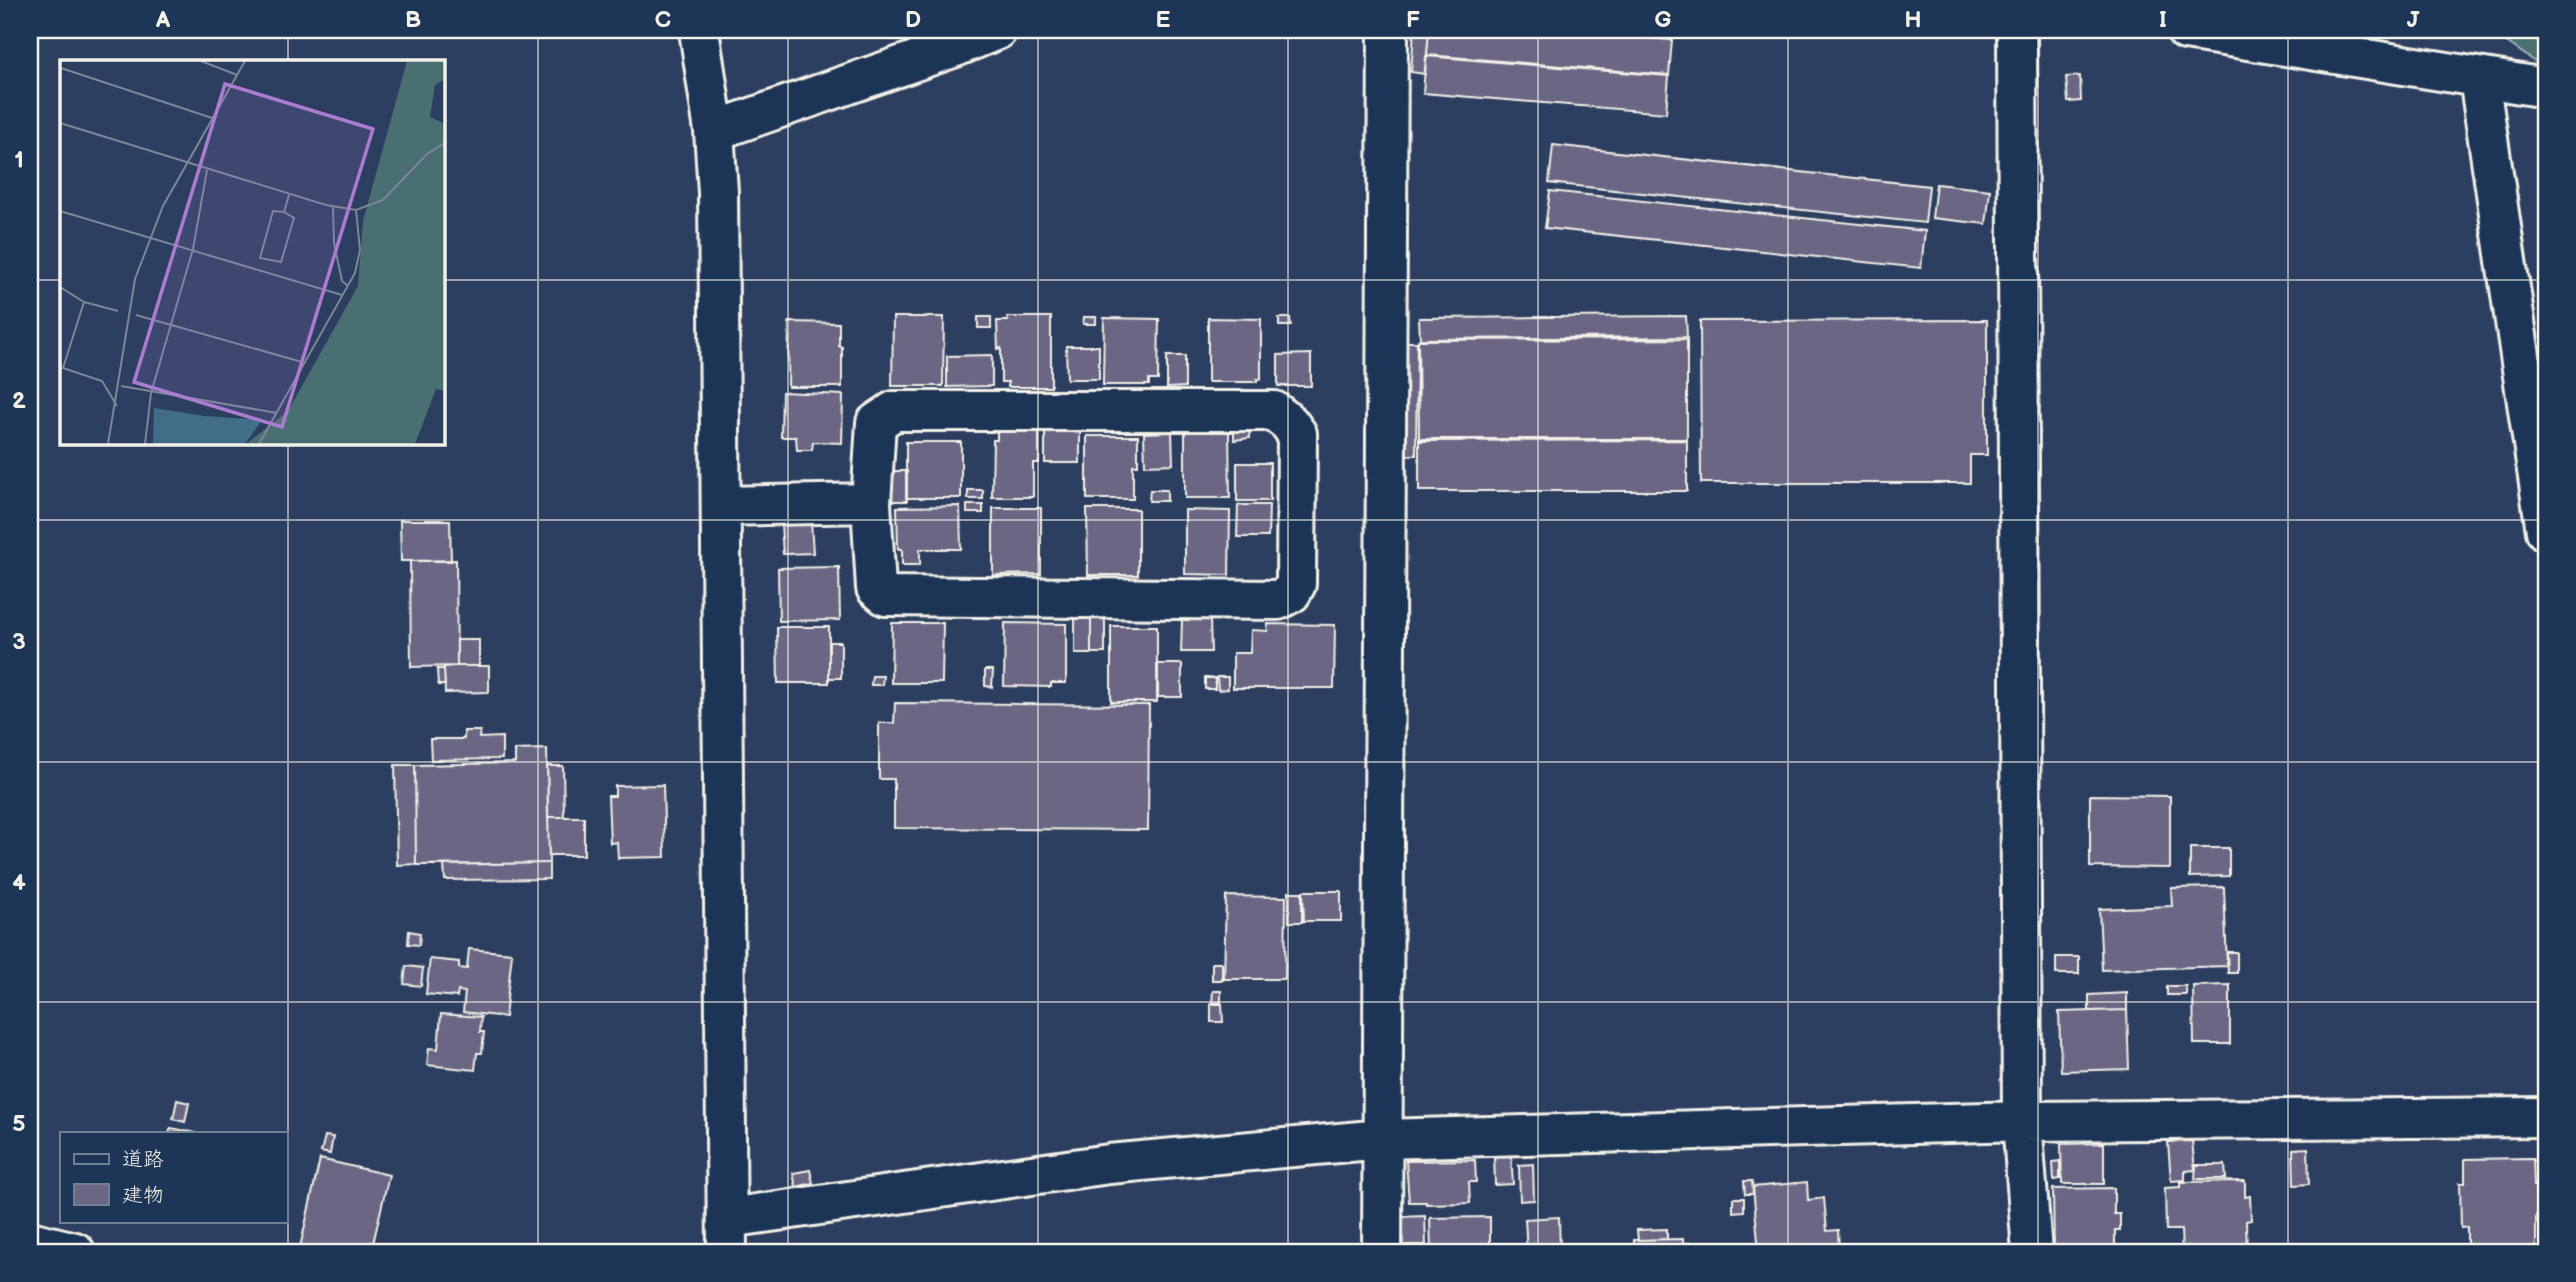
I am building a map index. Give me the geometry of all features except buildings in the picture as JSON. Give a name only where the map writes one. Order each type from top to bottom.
[{"type":"street","points":[[699,30],[714,131],[718,192],[728,1235],[1110,1164],[1382,1139],[2022,1121],[2546,1117]]},
{"type":"street","points":[[714,131],[997,30]]},
{"type":"street","points":[[1382,1252],[1388,30]]},
{"type":"street","points":[[2017,30],[2022,1121],[2032,1252]]},
{"type":"street","points":[[2186,30],[2546,88]]},
{"type":"street","points":[[2479,78],[2546,531]]},
{"type":"street","points":[[894,411],[1274,411],[1290,423],[1297,435],[1296,583],[1291,593],[1278,600],[886,596],[876,588],[871,503],[876,423],[894,411]]},
{"type":"street","points":[[721,506],[871,503]]},
{"type":"street","points":[[30,1241],[75,1252]]},
{"type":"green space","points":[[2489,30],[2546,30],[2546,69]]}]
